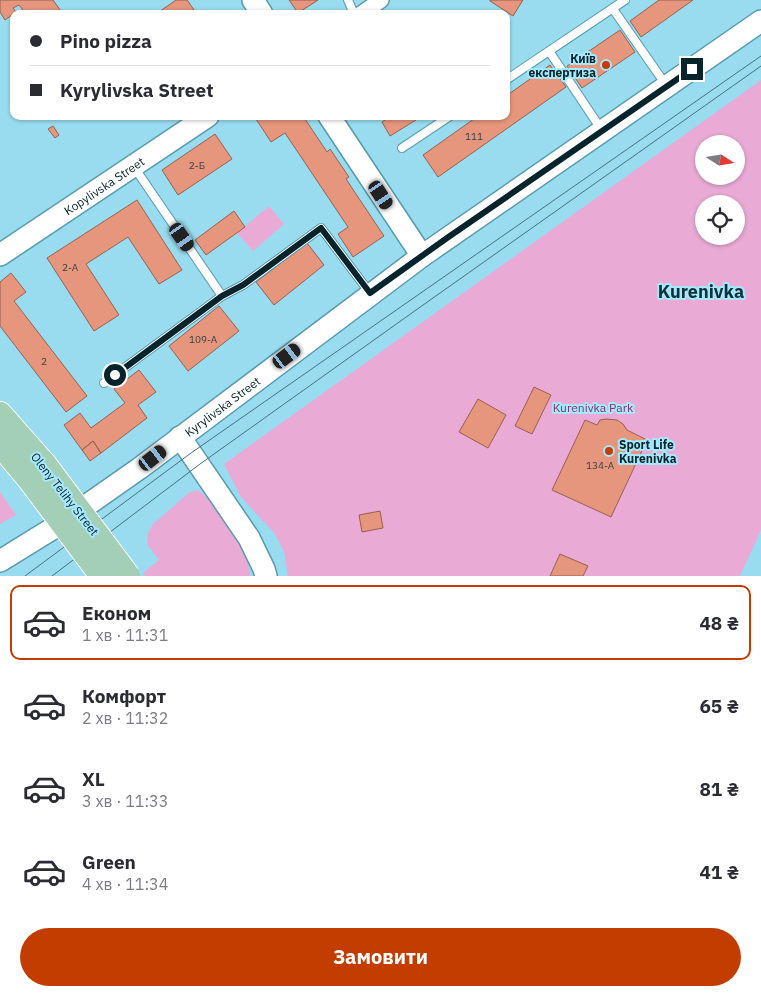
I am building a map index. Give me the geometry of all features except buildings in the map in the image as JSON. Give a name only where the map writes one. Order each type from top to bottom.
[{"type":"main road","name":"Kyrylivska Street","points":[[0,561],[60,524],[140,468],[370,293],[761,21]]},
{"type":"main road","name":"Kopylivska Street","points":[[0,255],[202,120]]},
{"type":"main road","points":[[333,120],[422,256]]},
{"type":"main road","name":"Oleny Telihy Street","points":[[0,414],[102,576]]},
{"type":"main road","points":[[180,437],[249,538],[266,576]]},
{"type":"main road","name":"Oleny Telihy Street","points":[[0,444],[38,473],[128,576]]},
{"type":"main road","points":[[249,538],[256,576]]},
{"type":"street","points":[[367,10],[381,0]]},
{"type":"lane","points":[[510,77],[625,0]]},
{"type":"lane","points":[[613,9],[667,86]]},
{"type":"lane","points":[[549,52],[602,131]]},
{"type":"lane","points":[[402,148],[444,120]]},
{"type":"lane","points":[[133,166],[222,296]]},
{"type":"lane","points":[[104,383],[222,296],[243,285],[321,228],[370,293]]},
{"type":"green space","name":"Kurenivka Park","points":[[761,80],[761,530],[740,576],[288,576],[284,552],[275,534],[241,497],[224,464]]},
{"type":"green space","points":[[269,206],[284,224],[253,251],[237,233]]},
{"type":"green space","points":[[198,490],[212,502],[245,548],[250,576],[145,576],[143,573],[159,560],[147,544],[148,533],[153,524],[190,492]]},
{"type":"green space","points":[[0,492],[16,515],[0,524]]},
{"type":"tram line","points":[[25,576],[191,453],[761,56]]},
{"type":"tram line","points":[[52,576],[200,464],[761,66]]},
{"type":"place","name":"Київ експертиза","points":[[606,65]]},
{"type":"place","name":"Sport Life Kurenivka","points":[[609,451]]},
{"type":"district","name":"Kurenivka","points":[[701,291]]},
{"type":"route","points":[[115,375],[222,296],[243,285],[321,228],[370,293],[692,69]]}]
